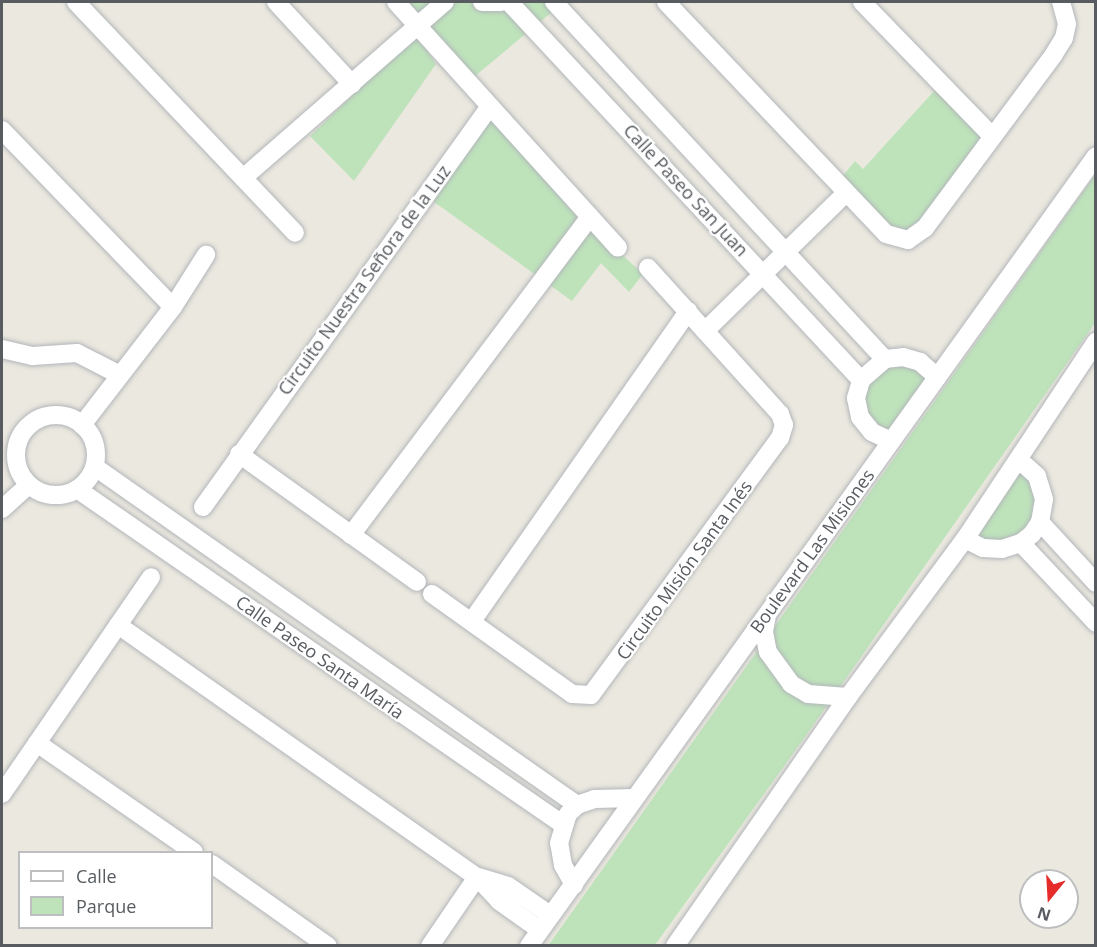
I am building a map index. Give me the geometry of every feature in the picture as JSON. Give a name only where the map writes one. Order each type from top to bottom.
[{"type":"street","points":[[76,2],[295,233]]},
{"type":"street","points":[[276,2],[352,84]]},
{"type":"street","points":[[396,2],[618,248]]},
{"type":"street","points":[[243,178],[445,2]]},
{"type":"street","points":[[482,2],[501,2]]},
{"type":"street","name":"Calle Paseo San Juan","points":[[509,2],[764,273],[861,380]]},
{"type":"street","name":"Calle Paseo San Juan","points":[[554,2],[885,359]]},
{"type":"street","points":[[666,2],[886,234],[908,240],[924,228],[1064,38],[1067,24],[1062,2]]},
{"type":"street","points":[[862,2],[991,135]]},
{"type":"street","name":"Circuito Nuestra Señora de la Luz","points":[[203,507],[490,106]]},
{"type":"street","points":[[2,130],[173,307]]},
{"type":"street","name":"Boulevard Las Misiones","points":[[529,945],[1095,156]]},
{"type":"street","points":[[1073,187],[1086,176],[1095,177]]},
{"type":"street","points":[[705,331],[846,193]]},
{"type":"street","points":[[351,535],[590,217]]},
{"type":"street","points":[[82,425],[173,307],[206,255]]},
{"type":"street","name":"Circuito Misión Santa Inés","points":[[432,594],[572,693],[585,696],[598,690],[783,432],[780,414],[648,268]]},
{"type":"street","points":[[472,621],[688,311]]},
{"type":"street","points":[[675,945],[848,697],[965,539],[1095,342]]},
{"type":"street","points":[[2,349],[33,356],[77,353],[120,375]]},
{"type":"street","points":[[891,441],[872,432],[860,417],[856,398],[861,380],[871,367],[885,359],[903,357],[920,363],[937,377]]},
{"type":"street","points":[[47,416],[71,418],[82,425],[94,444],[95,467],[77,489],[52,495],[29,485],[17,464],[19,439],[26,429],[47,416]]},
{"type":"street","points":[[239,454],[417,582]]},
{"type":"street","points":[[965,539],[983,548],[1002,549],[1021,543],[1040,522],[1044,499],[1037,476],[1019,460]]},
{"type":"street","name":"Calle Paseo Santa María","points":[[95,467],[577,805]]},
{"type":"street","points":[[2,508],[29,485]]},
{"type":"street","name":"Calle Paseo Santa María","points":[[77,489],[562,824]]},
{"type":"street","points":[[1040,522],[1095,583]]},
{"type":"street","points":[[175,557],[189,533]]},
{"type":"street","points":[[1021,543],[1095,623]]},
{"type":"street","points":[[2,794],[151,577]]},
{"type":"street","points":[[767,613],[764,632],[768,652],[791,684],[808,694],[848,697]]},
{"type":"street","points":[[118,626],[477,877],[499,901],[540,930]]},
{"type":"street","points":[[37,743],[193,851]]},
{"type":"street","points":[[574,885],[563,865],[559,843],[562,824],[577,805],[594,799],[635,798]]},
{"type":"street","points":[[213,865],[328,945]]},
{"type":"street","points":[[477,877],[508,886],[550,915]]},
{"type":"street","points":[[429,945],[477,877]]},
{"type":"green space","points":[[406,2],[564,2],[475,76]]},
{"type":"green space","points":[[416,35],[436,64],[354,181],[310,136]]},
{"type":"green space","points":[[935,90],[983,137],[916,232],[897,236],[841,178],[855,161],[863,169]]},
{"type":"green space","points":[[489,115],[592,227],[643,274],[629,292],[601,263],[572,301],[430,199]]},
{"type":"green space","points":[[1095,175],[1095,323],[800,744],[655,945],[548,946]]},
{"type":"green space","points":[[918,364],[930,376],[888,436],[865,417],[864,385],[874,368]]},
{"type":"green space","points":[[1022,467],[1036,496],[1038,518],[1014,542],[983,541],[974,535]]}]
